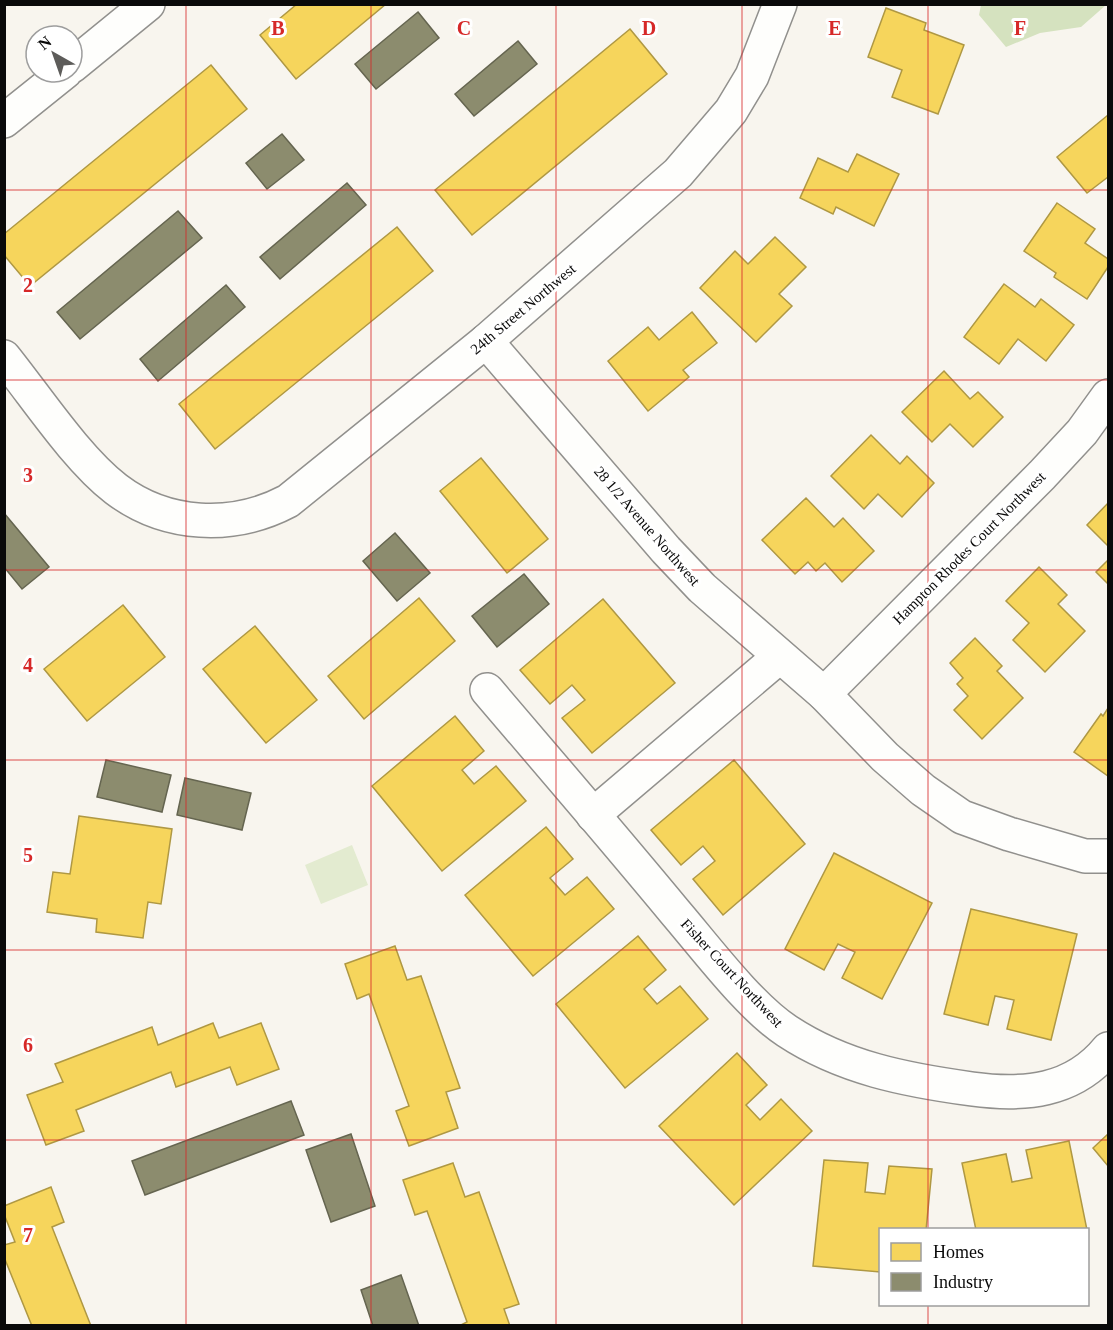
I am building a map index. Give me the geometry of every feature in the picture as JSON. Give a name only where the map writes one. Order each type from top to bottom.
[{"type":"street","points":[[84,56],[148,4]]},
{"type":"street","name":"24th Street Northwest","points":[[4,357],[104,478],[138,504],[190,521],[239,519],[270,511],[288,501],[486,341],[678,173],[731,111],[752,76],[780,4]]},
{"type":"street","points":[[4,121],[50,84]]},
{"type":"street","name":"28 1/2 Avenue Northwest","points":[[486,341],[666,550],[702,588],[824,694],[885,757],[923,790],[962,817],[1057,849],[1085,856],[1108,856]]},
{"type":"street","name":"Hampton Rhodes Court Northwest","points":[[824,694],[1042,475],[1082,432],[1108,396]]},
{"type":"street","points":[[593,815],[779,657]]},
{"type":"street","name":"Fisher Court Northwest","points":[[487,690],[723,968],[785,1030],[857,1066],[909,1081],[1000,1093],[1052,1088],[1072,1080],[1108,1050]]},
{"type":"green space","points":[[981,4],[1106,5],[1081,27],[1040,33],[1006,47],[979,15]]},
{"type":"green space","points":[[352,845],[368,885],[321,904],[305,865]]},
{"type":"building: Homes","points":[[297,4],[386,4],[296,79],[260,35]]},
{"type":"building: Homes","points":[[886,8],[926,23],[924,30],[964,45],[938,114],[892,97],[902,70],[868,57]]},
{"type":"building: Homes","points":[[630,29],[667,74],[472,235],[435,190]]},
{"type":"building: Homes","points":[[211,65],[247,109],[30,286],[4,255],[4,234]]},
{"type":"building: Homes","points":[[1108,115],[1108,177],[1087,193],[1057,157]]},
{"type":"building: Homes","points":[[857,154],[899,174],[874,226],[836,207],[833,214],[800,198],[818,158],[848,172]]},
{"type":"building: Homes","points":[[1057,203],[1095,229],[1085,243],[1108,259],[1108,267],[1087,299],[1054,277],[1056,273],[1024,251]]},
{"type":"building: Homes","points":[[397,227],[433,271],[215,449],[179,404]]},
{"type":"building: Homes","points":[[775,237],[806,267],[779,294],[792,306],[756,342],[700,288],[735,251],[748,264]]},
{"type":"building: Homes","points":[[1004,284],[1035,307],[1041,299],[1074,325],[1046,361],[1018,339],[999,364],[964,337]]},
{"type":"building: Homes","points":[[692,312],[717,343],[683,370],[689,377],[648,411],[608,361],[648,327],[659,340]]},
{"type":"building: Homes","points":[[944,371],[970,399],[978,392],[1003,417],[973,447],[950,424],[932,442],[902,412]]},
{"type":"building: Homes","points":[[871,435],[900,464],[907,456],[934,483],[902,517],[878,494],[864,509],[831,476]]},
{"type":"building: Homes","points":[[481,458],[548,539],[507,573],[440,491]]},
{"type":"building: Homes","points":[[806,498],[834,527],[843,518],[874,551],[842,582],[825,563],[816,571],[808,562],[795,574],[762,540]]},
{"type":"building: Homes","points":[[1108,503],[1108,546],[1087,525]]},
{"type":"building: Homes","points":[[1108,560],[1108,584],[1096,572]]},
{"type":"building: Homes","points":[[1039,567],[1067,595],[1058,604],[1085,631],[1045,672],[1013,640],[1029,623],[1006,601]]},
{"type":"building: Homes","points":[[419,598],[455,641],[364,719],[328,676]]},
{"type":"building: Homes","points":[[603,599],[675,683],[592,753],[562,718],[585,700],[572,685],[550,704],[520,670]]},
{"type":"building: Homes","points":[[123,605],[165,657],[87,721],[44,669]]},
{"type":"building: Homes","points":[[255,626],[317,700],[266,743],[203,669]]},
{"type":"building: Homes","points":[[975,638],[1002,666],[997,671],[1023,698],[982,739],[954,710],[968,696],[957,684],[963,678],[950,663]]},
{"type":"building: Homes","points":[[1108,708],[1108,776],[1074,752],[1101,714],[1103,716]]},
{"type":"building: Homes","points":[[455,716],[484,751],[462,770],[474,784],[496,766],[526,801],[442,871],[372,786]]},
{"type":"building: Homes","points":[[734,760],[805,844],[723,915],[693,879],[715,861],[703,846],[681,865],[651,830]]},
{"type":"building: Homes","points":[[79,816],[172,829],[161,904],[148,902],[143,938],[96,932],[97,919],[47,912],[53,872],[70,874]]},
{"type":"building: Homes","points":[[546,827],[573,859],[550,878],[565,895],[587,877],[614,909],[533,976],[465,895]]},
{"type":"building: Homes","points":[[834,853],[932,903],[882,999],[842,978],[855,952],[838,944],[824,970],[785,949]]},
{"type":"building: Homes","points":[[971,909],[1077,934],[1051,1040],[1007,1029],[1014,1000],[995,996],[988,1025],[944,1014]]},
{"type":"building: Homes","points":[[638,936],[666,970],[644,989],[657,1004],[680,986],[708,1019],[625,1088],[556,1004]]},
{"type":"building: Homes","points":[[395,946],[407,980],[421,976],[460,1088],[446,1092],[458,1128],[409,1146],[396,1111],[409,1106],[369,994],[357,999],[345,964]]},
{"type":"building: Homes","points":[[213,1023],[219,1038],[261,1023],[279,1069],[237,1085],[230,1067],[176,1087],[171,1072],[76,1110],[84,1131],[46,1145],[27,1095],[63,1082],[55,1064],[152,1027],[158,1045]]},
{"type":"building: Homes","points":[[737,1053],[767,1085],[746,1105],[760,1120],[781,1099],[812,1131],[734,1205],[659,1126]]},
{"type":"building: Homes","points":[[1108,1134],[1108,1166],[1093,1148]]},
{"type":"building: Homes","points":[[1069,1141],[1087,1228],[976,1228],[962,1163],[1006,1154],[1012,1182],[1032,1178],[1026,1150]]},
{"type":"building: Homes","points":[[824,1160],[868,1163],[865,1192],[885,1194],[889,1166],[932,1169],[926,1228],[879,1228],[879,1272],[813,1266]]},
{"type":"building: Homes","points":[[453,1163],[465,1197],[479,1192],[519,1304],[504,1309],[510,1326],[459,1326],[467,1322],[427,1211],[415,1215],[403,1180]]},
{"type":"building: Homes","points":[[51,1187],[64,1222],[52,1227],[91,1326],[32,1326],[4,1257],[4,1245],[15,1242],[4,1214],[4,1206]]},
{"type":"building: Industry","points":[[418,12],[439,38],[376,89],[355,64]]},
{"type":"building: Industry","points":[[518,41],[537,64],[474,116],[455,94]]},
{"type":"building: Industry","points":[[282,134],[304,160],[267,189],[246,163]]},
{"type":"building: Industry","points":[[347,183],[366,205],[280,279],[260,257]]},
{"type":"building: Industry","points":[[178,211],[202,238],[80,339],[57,312]]},
{"type":"building: Industry","points":[[226,285],[245,307],[158,381],[140,359]]},
{"type":"building: Industry","points":[[4,513],[49,567],[22,589],[4,567]]},
{"type":"building: Industry","points":[[395,533],[430,573],[397,601],[363,561]]},
{"type":"building: Industry","points":[[524,574],[549,604],[497,647],[472,616]]},
{"type":"building: Industry","points":[[106,760],[171,775],[162,812],[97,797]]},
{"type":"building: Industry","points":[[185,778],[251,793],[242,830],[177,815]]},
{"type":"building: Industry","points":[[291,1101],[304,1135],[145,1195],[132,1161]]},
{"type":"building: Industry","points":[[351,1134],[375,1206],[331,1222],[306,1150]]},
{"type":"building: Industry","points":[[401,1275],[419,1326],[373,1326],[361,1290]]}]
